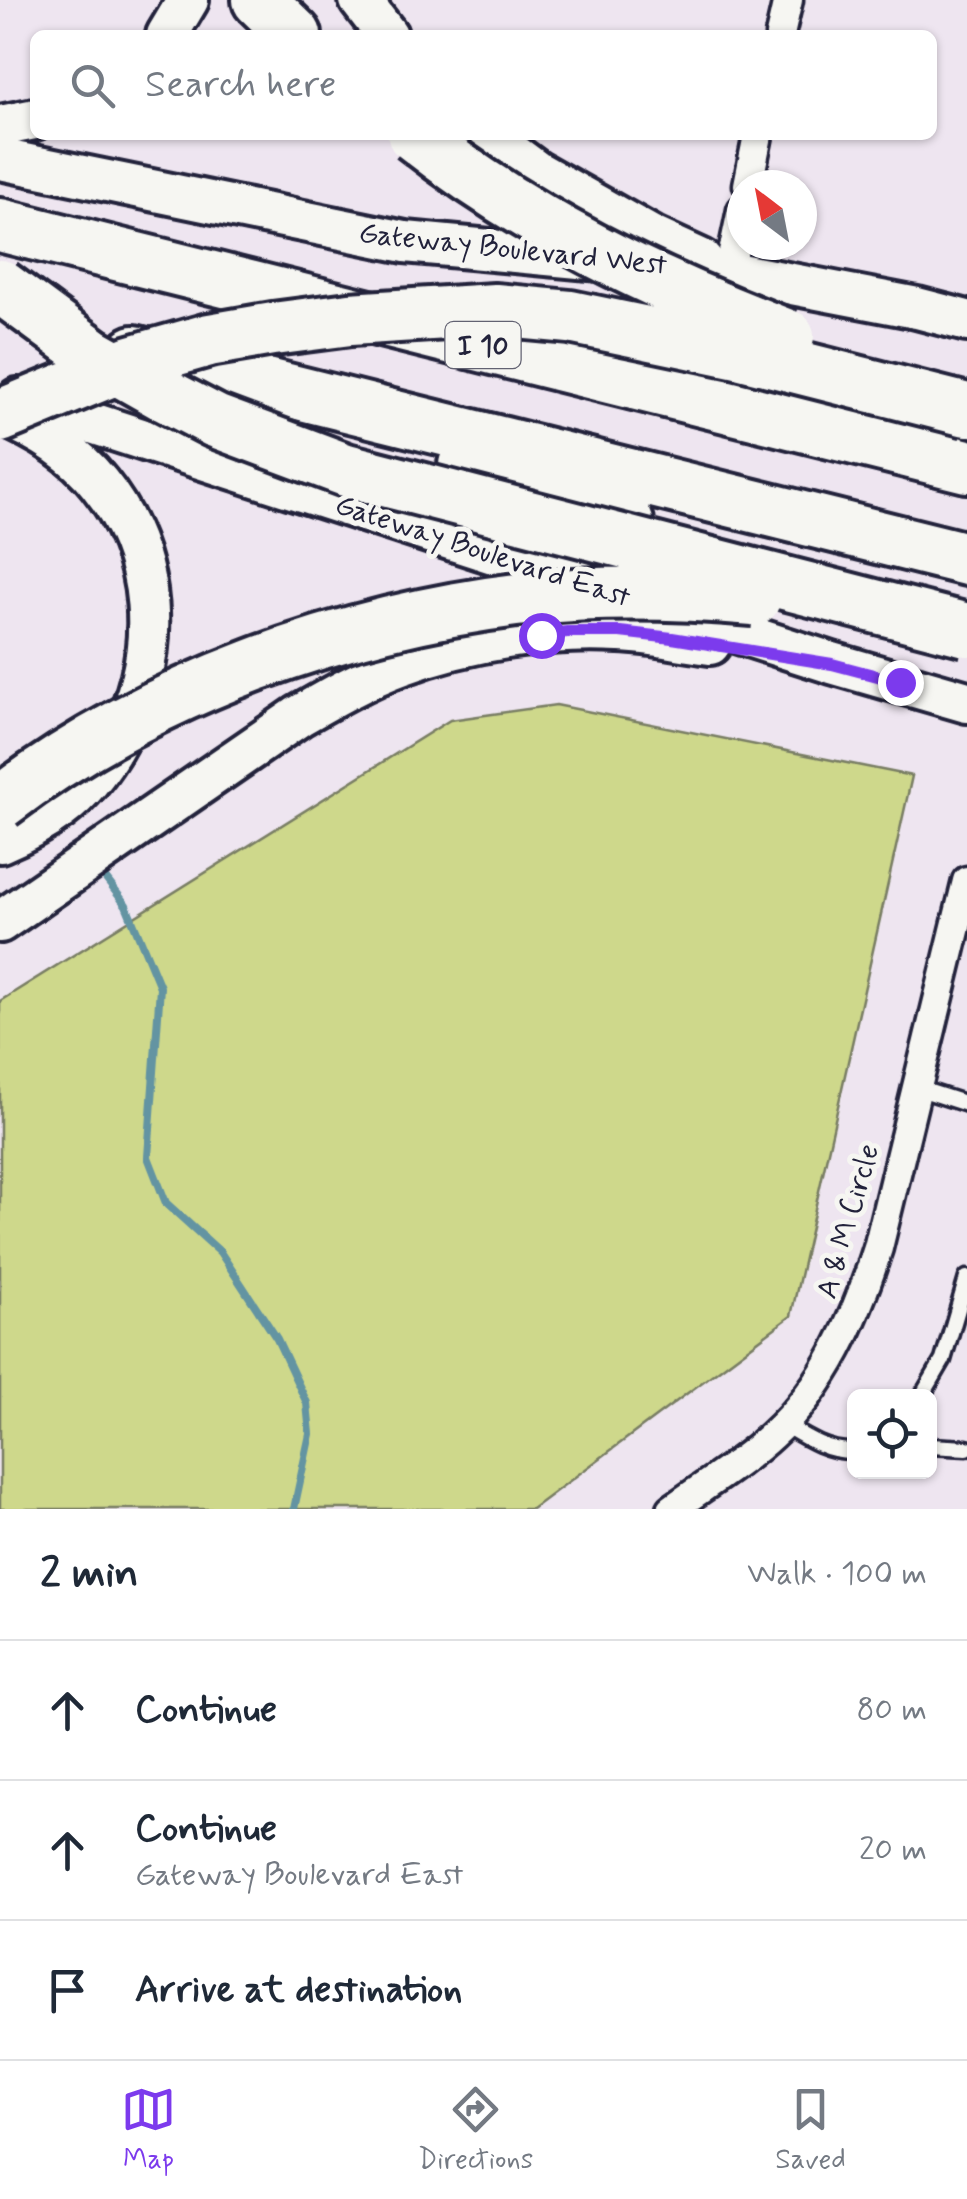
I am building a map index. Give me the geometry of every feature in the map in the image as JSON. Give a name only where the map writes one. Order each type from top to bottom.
[{"type":"highway","points":[[259,0],[290,30]]},
{"type":"highway","points":[[421,140],[487,188],[662,284],[808,343],[879,366],[967,387]]},
{"type":"highway","name":"I 10","points":[[0,224],[967,466]]},
{"type":"highway","points":[[0,286],[92,354],[162,394],[215,421],[346,470],[967,634]]},
{"type":"highway","points":[[0,415],[131,362],[209,340],[350,319],[496,310],[570,317],[702,344],[967,410]]},
{"type":"highway","points":[[0,318],[967,559]]},
{"type":"highway","points":[[289,390],[421,450],[967,634]]},
{"type":"highway","points":[[0,803],[109,732],[218,680],[334,639],[405,619],[470,607],[536,598],[694,594],[802,604],[967,634]]},
{"type":"main road","points":[[169,30],[188,0]]},
{"type":"main road","points":[[360,0],[383,30]]},
{"type":"main road","points":[[0,126],[30,120]]},
{"type":"main road","points":[[494,140],[537,172],[597,207],[728,272]]},
{"type":"main road","name":"Gateway Boulevard West","points":[[0,159],[406,242],[728,272],[967,321]]},
{"type":"main road","name":"Gateway Boulevard East","points":[[0,393],[832,664],[967,702]]},
{"type":"main road","points":[[0,415],[31,427],[67,451],[98,481],[122,517],[137,550],[148,592],[146,668],[133,710],[112,750],[95,776],[63,807],[26,832],[0,842]]},
{"type":"main road","points":[[0,922],[298,716],[345,689],[402,664],[457,648],[567,632],[620,632],[832,664]]},
{"type":"street","points":[[781,30],[788,0]]},
{"type":"street","points":[[751,170],[757,140]]},
{"type":"street","points":[[728,272],[731,260]]},
{"type":"street","name":"A & M Circle","points":[[672,1509],[736,1464],[782,1424],[821,1378],[843,1340],[878,1248],[967,880]]},
{"type":"lane","points":[[917,1088],[967,1104]]},
{"type":"lane","points":[[926,1389],[943,1360],[967,1278]]},
{"type":"lane","points":[[782,1424],[816,1444],[847,1452]]},
{"type":"lane","points":[[937,1446],[967,1448]]},
{"type":"green space","points":[[556,705],[912,776],[791,1316],[532,1509],[0,1509],[0,1001],[450,720]]},
{"type":"waterway","points":[[99,870],[126,905],[160,987],[148,1157],[166,1203],[220,1252],[277,1339],[307,1403],[310,1434],[294,1509]]},
{"type":"route","points":[[541,635],[620,632],[672,638],[832,664],[900,682]]}]
